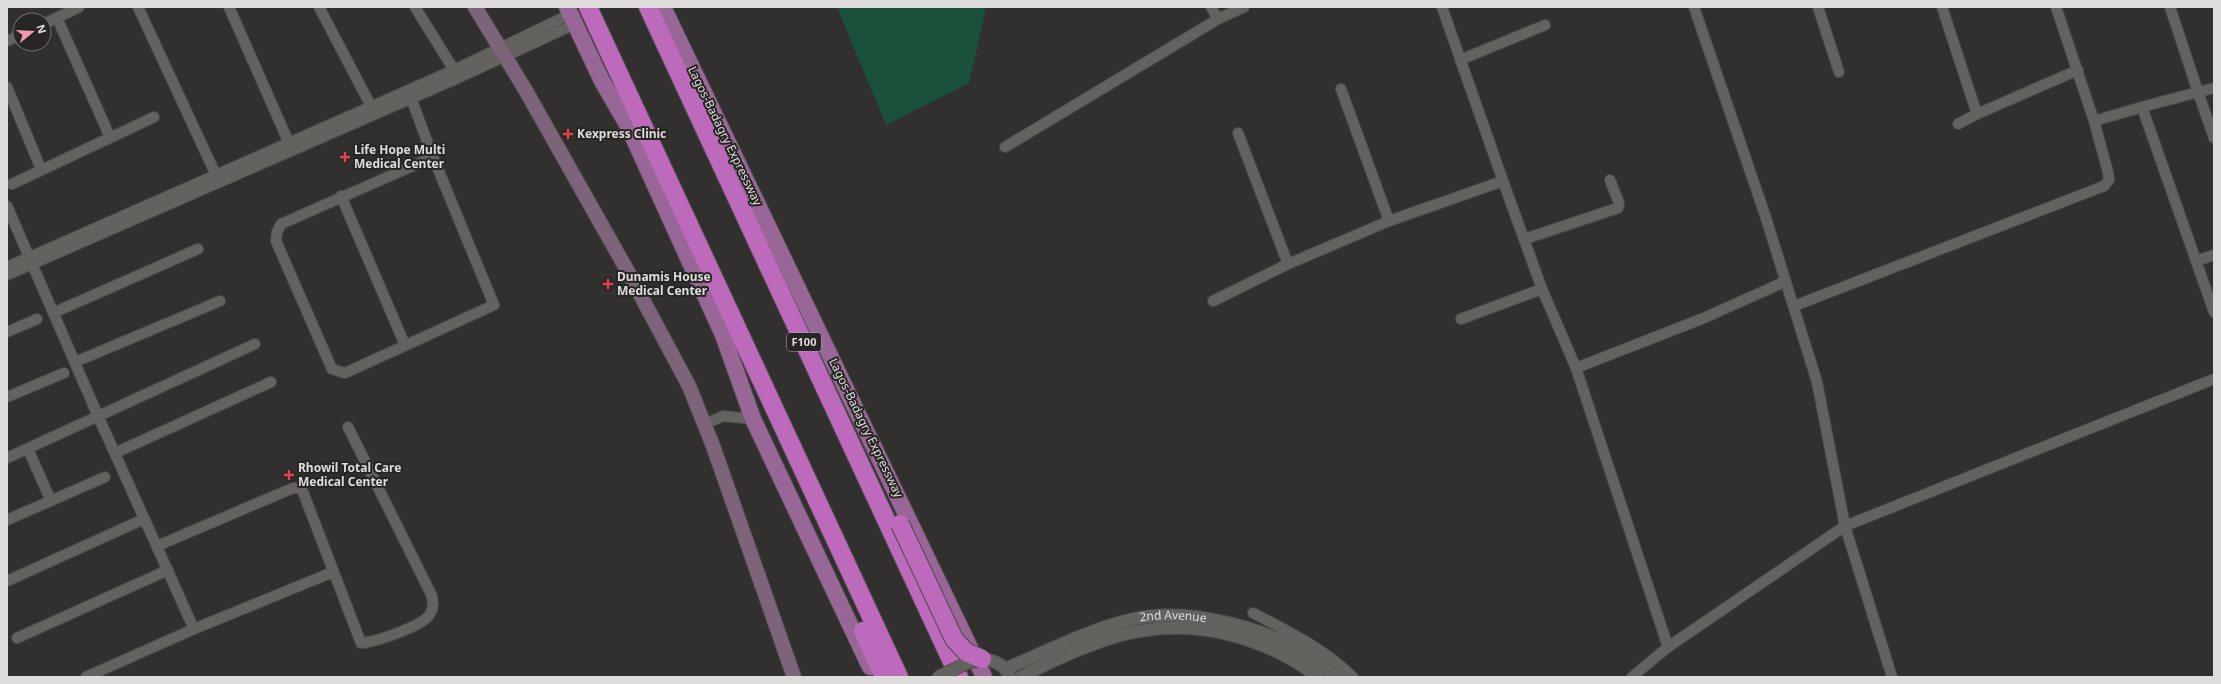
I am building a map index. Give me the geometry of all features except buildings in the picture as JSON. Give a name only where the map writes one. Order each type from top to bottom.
[{"type":"highway","points":[[588,7],[899,677]]},
{"type":"highway","name":"Lagos-Badagry Expressway","points":[[648,7],[960,677]]},
{"type":"highway","points":[[748,224],[838,396],[954,639],[966,652],[982,659]]},
{"type":"highway","points":[[708,264],[773,429],[884,677]]},
{"type":"main road","points":[[475,7],[506,52]]},
{"type":"main road","points":[[483,7],[506,52],[649,296],[708,423],[800,677]]},
{"type":"main road","name":"Lagos-Badagry Expressway","points":[[663,7],[984,677]]},
{"type":"main road","points":[[571,15],[602,81],[631,133],[723,336],[753,419],[874,677]]},
{"type":"main road","points":[[708,423],[794,677]]},
{"type":"street","points":[[52,20],[68,9],[79,7]]},
{"type":"street","points":[[138,7],[216,175]]},
{"type":"street","points":[[229,7],[289,143]]},
{"type":"street","points":[[319,7],[371,106]]},
{"type":"street","points":[[415,7],[454,70]]},
{"type":"street","points":[[1211,7],[1218,19]]},
{"type":"street","points":[[1005,147],[1218,19],[1244,7]]},
{"type":"street","points":[[1442,7],[1502,181],[1542,289],[1576,368],[1668,647]]},
{"type":"street","points":[[1694,7],[1765,215],[1784,282],[1794,306],[1817,382],[1845,526],[1892,677]]},
{"type":"street","points":[[1818,7],[1839,72]]},
{"type":"street","points":[[1942,7],[1977,114]]},
{"type":"street","points":[[1794,306],[2104,186],[2109,180],[2108,172],[2078,70],[2056,7]]},
{"type":"street","points":[[2170,7],[2214,138]]},
{"type":"street","points":[[7,267],[31,261],[411,98],[506,52],[571,15]]},
{"type":"street","points":[[57,18],[110,137]]},
{"type":"street","points":[[1460,60],[1544,25]]},
{"type":"street","points":[[7,275],[31,261],[216,175],[454,70],[506,52]]},
{"type":"street","points":[[1958,124],[1977,114],[2078,70]]},
{"type":"street","points":[[7,87],[41,169]]},
{"type":"street","points":[[2094,121],[2214,88]]},
{"type":"street","points":[[1341,89],[1389,221]]},
{"type":"street","points":[[411,98],[433,157],[494,305],[345,373],[332,369],[276,242],[277,232],[281,224],[341,196],[433,157]]},
{"type":"street","points":[[2142,107],[2214,312]]},
{"type":"street","points":[[12,184],[154,117]]},
{"type":"street","points":[[1238,133],[1288,264]]},
{"type":"street","points":[[1524,239],[1618,208],[1619,202],[1610,180]]},
{"type":"street","points":[[1213,301],[1288,264],[1389,221],[1502,181]]},
{"type":"street","points":[[341,196],[405,345]]},
{"type":"street","points":[[7,206],[98,416],[194,629]]},
{"type":"street","points":[[53,312],[198,249]]},
{"type":"street","points":[[2196,261],[2214,255]]},
{"type":"street","points":[[1576,368],[1704,318],[1784,282]]},
{"type":"street","points":[[1461,319],[1542,289]]},
{"type":"street","points":[[75,362],[220,300]]},
{"type":"street","points":[[7,332],[37,319]]},
{"type":"street","points":[[7,458],[255,344]]},
{"type":"street","points":[[7,397],[64,373]]},
{"type":"street","points":[[1632,677],[1668,647],[1845,526],[2214,379]]},
{"type":"street","points":[[115,453],[271,382]]},
{"type":"street","points":[[708,423],[723,416],[753,419]]},
{"type":"street","points":[[157,546],[293,488],[299,488],[303,492],[361,643],[385,639],[430,616],[434,606],[432,596],[348,427]]},
{"type":"street","points":[[28,449],[51,502]]},
{"type":"street","points":[[7,520],[105,477]]},
{"type":"street","points":[[7,581],[144,519]]},
{"type":"street","points":[[16,638],[168,570]]},
{"type":"street","points":[[86,677],[194,629],[334,572]]},
{"type":"street","points":[[1253,613],[1294,635],[1337,661],[1353,677]]},
{"type":"street","name":"2nd Avenue","points":[[1007,673],[1107,627],[1139,618],[1176,616],[1216,619],[1254,636],[1307,654],[1337,677]]},
{"type":"street","name":"2nd Avenue","points":[[1021,677],[1110,638],[1140,631],[1172,628],[1208,630],[1254,636],[1318,677]]},
{"type":"street","points":[[938,677],[967,663],[982,659],[996,662],[1007,673]]},
{"type":"green space","points":[[837,7],[986,7],[969,83],[886,125]]},
{"type":"place","name":"Kexpress Clinic","points":[[568,134]]},
{"type":"place","name":"Life Hope Multi Medical Center","points":[[345,157]]},
{"type":"place","name":"Dunamis House Medical Center","points":[[608,284]]},
{"type":"place","name":"Rhowil Total Care Medical Center","points":[[289,475]]}]
